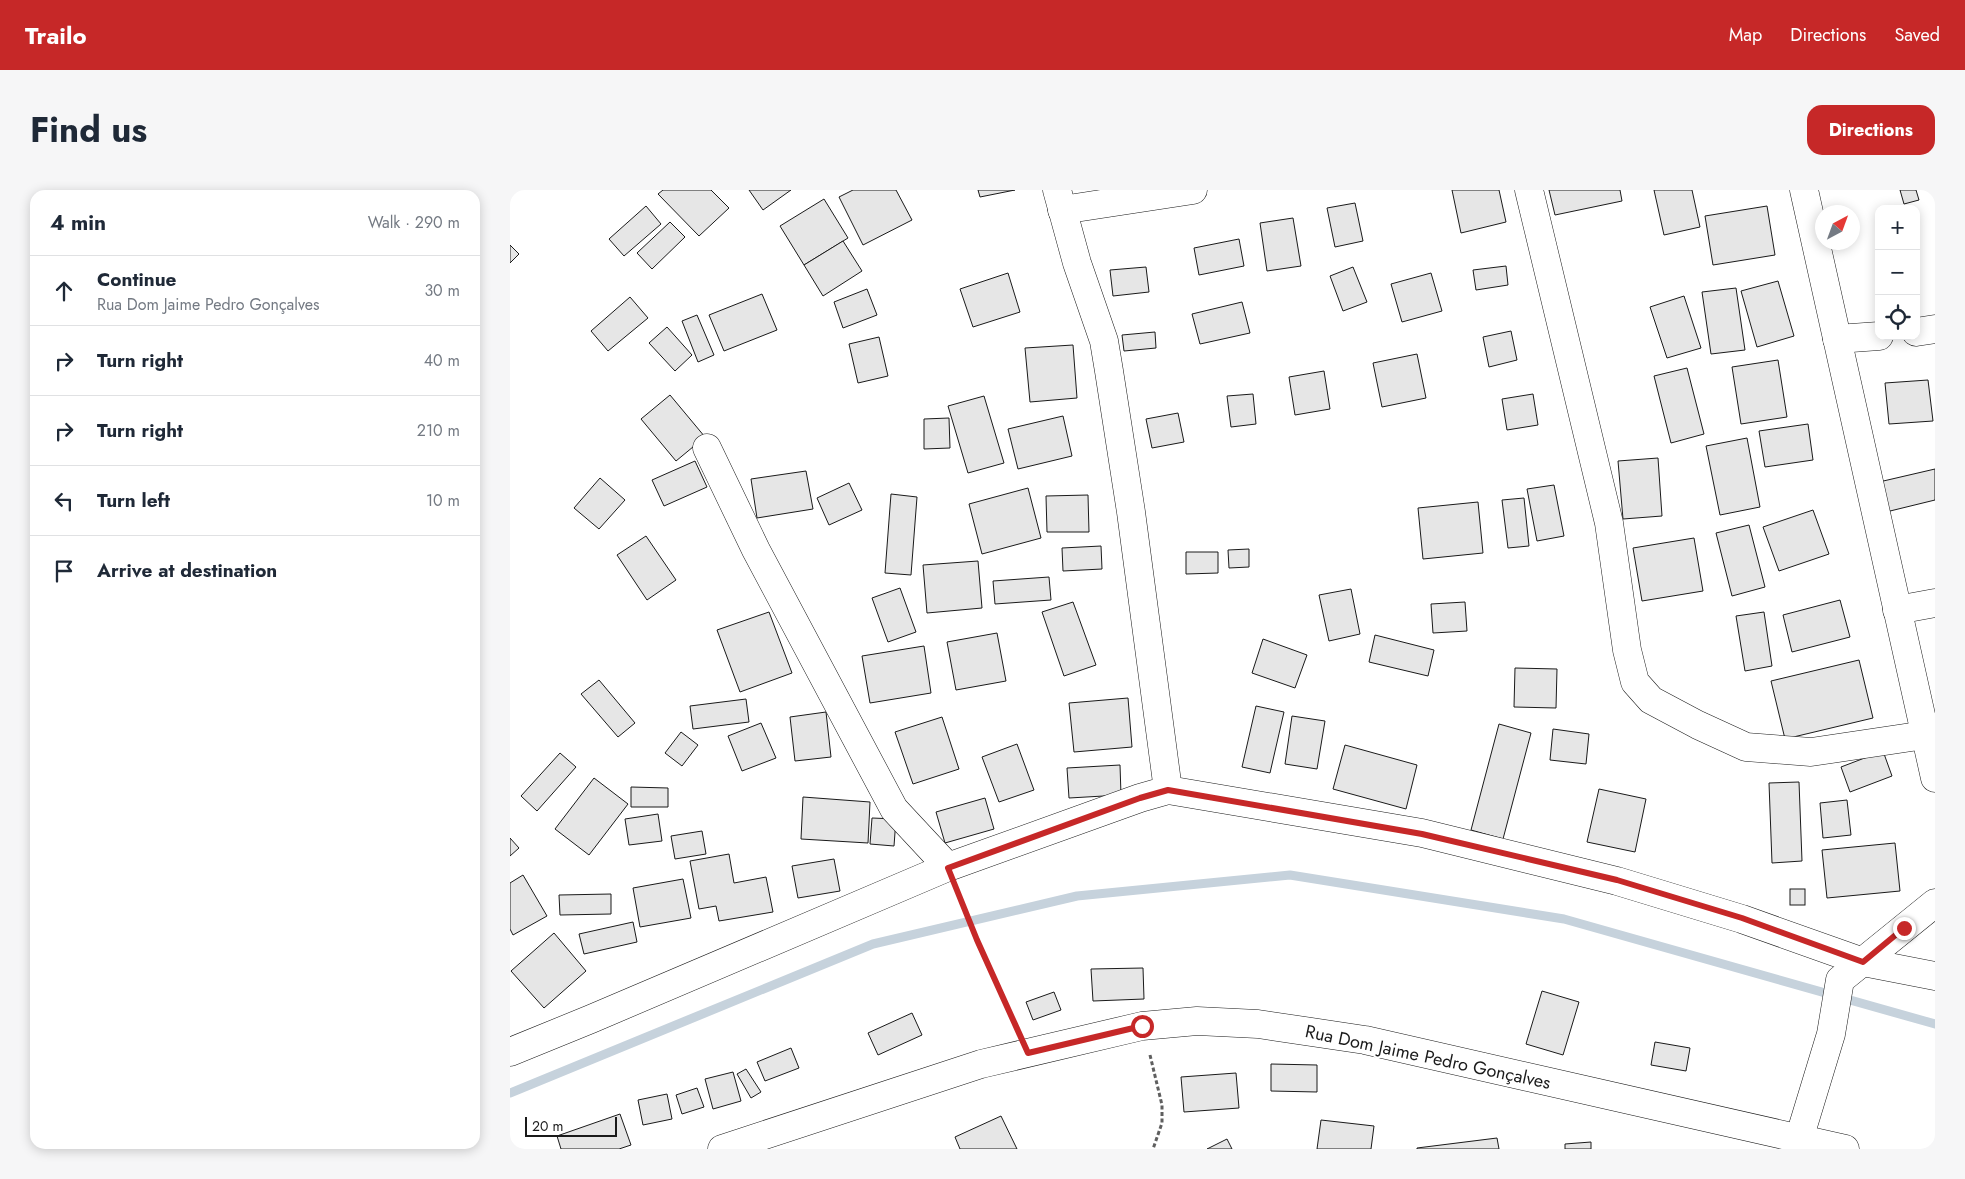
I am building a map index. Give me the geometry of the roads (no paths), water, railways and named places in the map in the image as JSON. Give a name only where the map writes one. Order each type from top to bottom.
[{"type":"street","points":[[1168,790],[1110,371],[1104,341],[1077,264],[1059,200],[1192,190]]},
{"type":"street","points":[[1529,190],[1609,522],[1627,650],[1636,682],[1651,700],[1698,725],[1746,747],[1811,752],[1926,735]]},
{"type":"street","points":[[1804,190],[1935,778]]},
{"type":"street","points":[[1920,331],[1935,329]]},
{"type":"street","points":[[1837,339],[1875,336]]},
{"type":"street","points":[[707,448],[775,585],[894,810],[948,868]]},
{"type":"street","points":[[1898,610],[1935,603]]},
{"type":"street","points":[[510,1052],[948,868],[1140,798],[1168,790],[1422,834],[1617,880],[1742,918],[1863,962],[1935,976]]},
{"type":"street","points":[[1798,1144],[1831,1034],[1840,980],[1935,903]]},
{"type":"street","name":"Rua Dom Jaime Pedro Gonçalves","points":[[722,1149],[981,1064],[1142,1026],[1197,1021],[1258,1024],[1365,1040],[1798,1144],[1845,1149]]},
{"type":"waterway","points":[[510,1093],[873,944],[1077,896],[1290,875],[1564,919],[1935,1024]]}]
